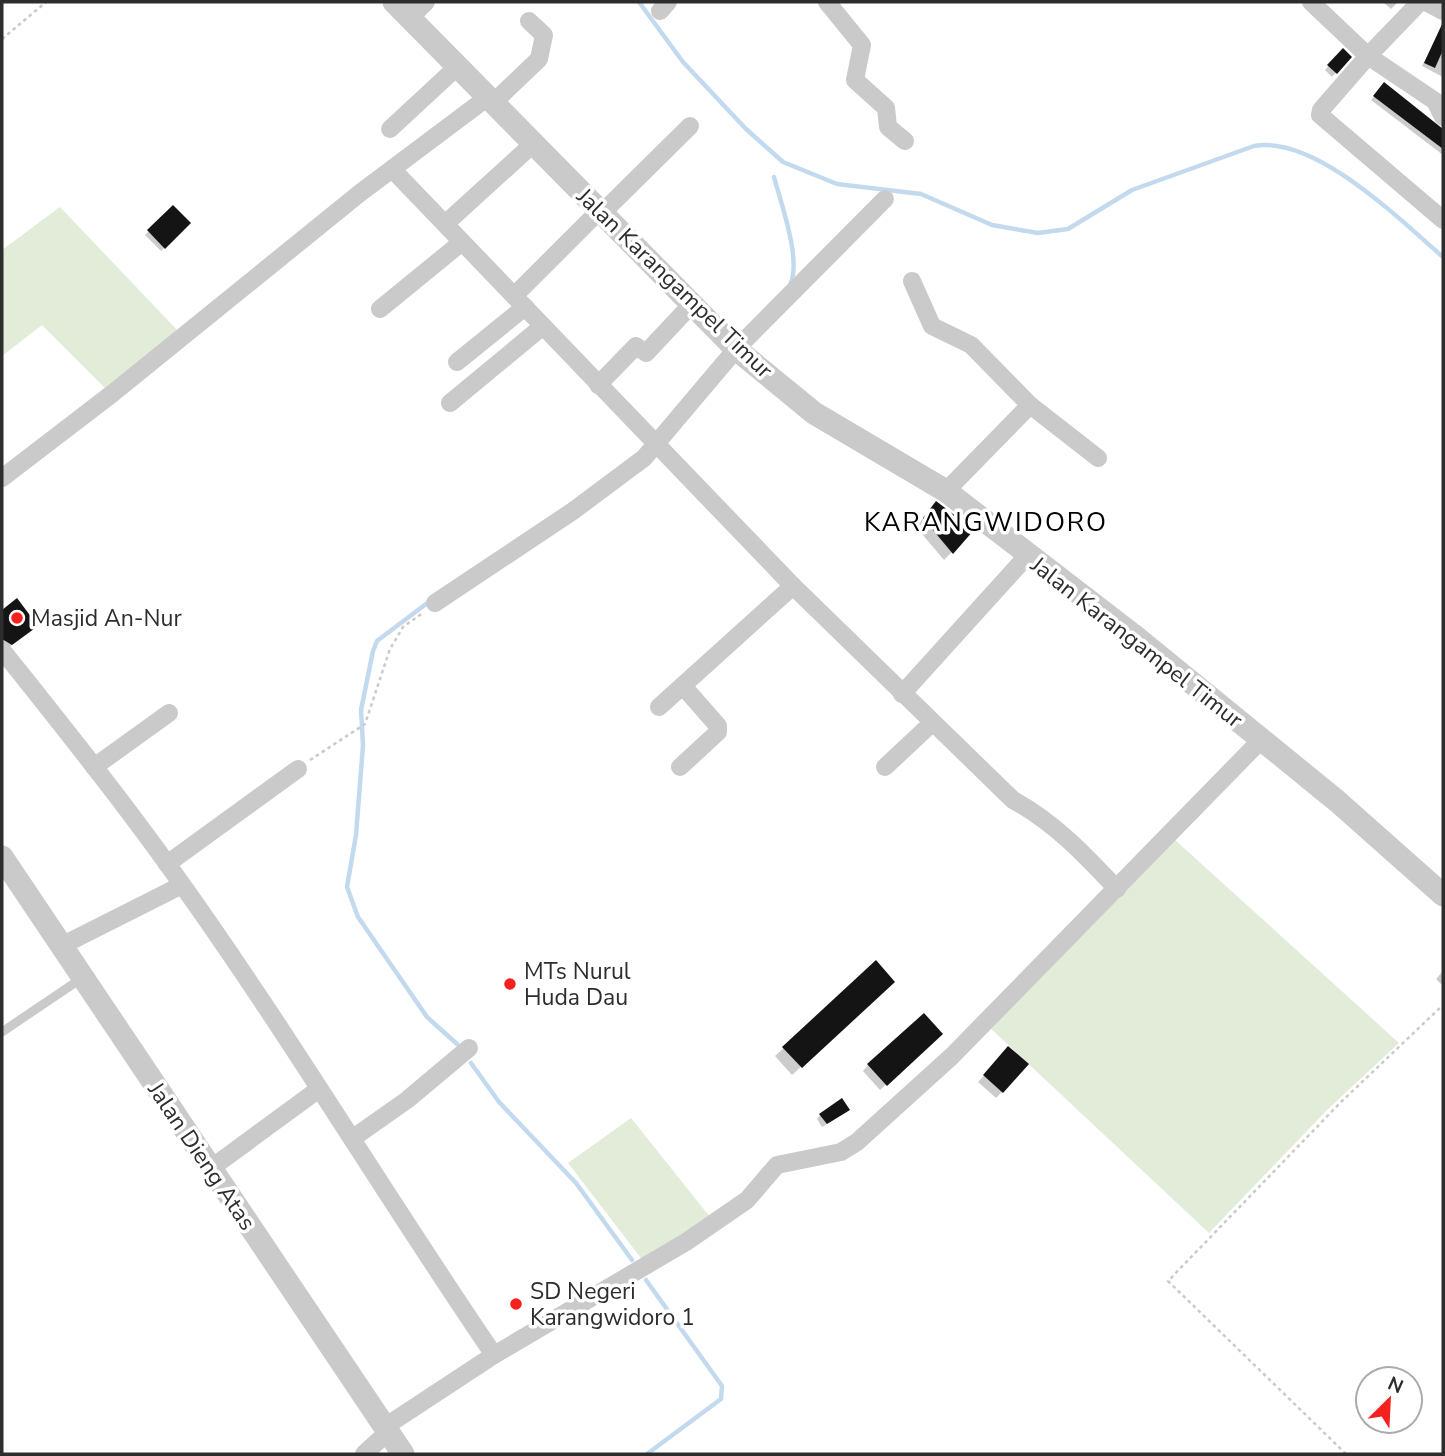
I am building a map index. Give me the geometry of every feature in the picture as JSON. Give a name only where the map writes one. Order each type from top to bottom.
[{"type":"street","points":[[827,2],[862,45],[855,80],[886,108],[888,127],[905,141]]},
{"type":"street","points":[[1311,2],[1368,55],[1440,107]]},
{"type":"street","points":[[1420,2],[1368,55],[1321,110],[1320,115],[1443,220]]},
{"type":"street","points":[[1426,2],[1443,11]]},
{"type":"street","name":"Jalan Karangampel Timur","points":[[410,7],[490,100],[736,349],[814,414],[946,491],[1262,739],[1443,895]]},
{"type":"street","points":[[2,478],[392,169],[490,100],[539,59],[544,35],[529,21]]},
{"type":"street","points":[[390,129],[458,66]]},
{"type":"street","points":[[457,362],[519,302],[601,211],[690,126]]},
{"type":"street","points":[[445,224],[534,144]]},
{"type":"street","points":[[392,169],[793,586],[1013,800],[1034,811],[1069,839],[1117,890]]},
{"type":"street","points":[[435,603],[644,458],[736,349],[885,199]]},
{"type":"street","points":[[380,309],[462,242]]},
{"type":"street","points":[[912,281],[932,326],[971,345],[1030,405],[1098,458]]},
{"type":"street","points":[[598,385],[636,346],[646,353],[692,304]]},
{"type":"street","points":[[450,403],[542,326]]},
{"type":"street","points":[[946,491],[1030,405]]},
{"type":"street","points":[[902,694],[1027,556]]},
{"type":"street","points":[[659,707],[793,586]]},
{"type":"street","points":[[2,650],[94,766],[182,885],[353,1138],[494,1355]]},
{"type":"street","points":[[680,767],[718,732],[718,726],[683,686]]},
{"type":"street","points":[[94,766],[169,713]]},
{"type":"street","points":[[884,767],[932,723]]},
{"type":"street","points":[[364,1454],[385,1431],[494,1355],[723,1217],[747,1200],[778,1165],[850,1147],[952,1056],[1262,739]]},
{"type":"street","points":[[167,864],[298,769]]},
{"type":"street","name":"Jalan Dieng Atas","points":[[2,858],[64,945],[210,1169],[402,1454]]},
{"type":"street","points":[[64,945],[182,885]]},
{"type":"street","points":[[353,1138],[407,1100],[469,1048]]},
{"type":"street","points":[[210,1169],[319,1089]]},
{"type":"lane","points":[[2,1032],[84,977]]},
{"type":"path","points":[[2,39],[46,2]]},
{"type":"path","points":[[298,769],[365,724],[390,649],[403,627],[435,603]]},
{"type":"path","points":[[1346,1454],[1168,1281],[1341,1102],[1443,1005]]},
{"type":"green space","points":[[60,207],[178,331],[106,389],[42,325],[2,356],[2,250]]},
{"type":"green space","points":[[1174,839],[1399,1043],[1327,1110],[1209,1233],[988,1026]]},
{"type":"green space","points":[[631,1118],[710,1217],[644,1262],[568,1163]]},
{"type":"building","points":[[1443,22],[1443,50],[1435,68],[1424,63]]},
{"type":"building","points":[[1343,48],[1352,57],[1337,74],[1327,65]]},
{"type":"building","points":[[1384,82],[1443,129],[1443,149],[1373,96]]},
{"type":"building","points":[[173,205],[191,223],[165,249],[147,230]]},
{"type":"building","points":[[936,501],[974,530],[953,554],[923,518]]},
{"type":"building","name":"Masjid An-Nur","points":[[17,598],[38,626],[12,645],[2,639],[2,610]]},
{"type":"building","points":[[876,960],[895,982],[802,1068],[782,1047]]},
{"type":"building","points":[[924,1013],[943,1034],[887,1086],[867,1064]]},
{"type":"building","points":[[1008,1046],[1029,1064],[1003,1093],[983,1075]]},
{"type":"building","points":[[842,1098],[850,1110],[827,1124],[819,1114]]},
{"type":"waterway","points":[[639,2],[683,62],[746,129],[783,162],[837,184],[921,194],[992,225],[1038,233],[1068,229],[1132,190],[1254,146],[1278,146],[1303,153],[1355,183],[1443,257]]},
{"type":"waterway","points":[[774,177],[792,247],[794,262],[790,285]]},
{"type":"waterway","points":[[430,601],[377,641],[373,651],[361,710],[363,745],[356,835],[347,887],[358,917],[427,1017],[457,1044]]},
{"type":"waterway","points":[[471,1063],[499,1102],[576,1183],[632,1260]]},
{"type":"waterway","points":[[646,1280],[722,1386],[721,1399],[647,1454]]},
{"type":"place","name":"Masjid An-Nur","points":[[17,618]]},
{"type":"place","name":"MTs Nurul Huda Dau","points":[[510,984]]},
{"type":"place","name":"SD Negeri Karangwidoro 1","points":[[516,1304]]},
{"type":"district","name":"KARANGWIDORO","points":[[986,522]]}]
